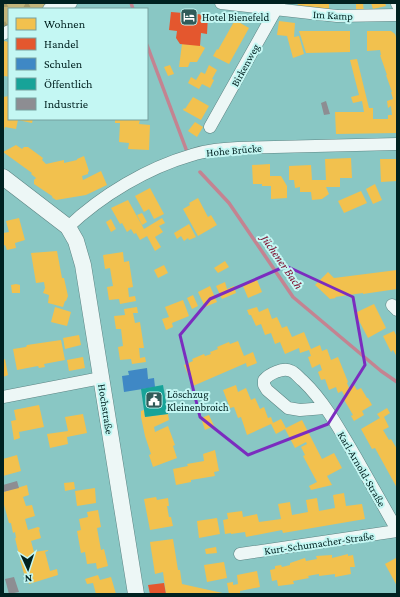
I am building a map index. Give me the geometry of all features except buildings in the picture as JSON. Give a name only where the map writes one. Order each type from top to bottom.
[{"type":"street","points":[[52,8],[71,3]]},
{"type":"street","name":"Im Kamp","points":[[221,3],[278,6],[337,16],[397,16]]},
{"type":"street","name":"Birkenweg","points":[[210,127],[278,6]]},
{"type":"street","name":"Hohe Brücke","points":[[68,227],[92,206],[118,189],[151,171],[193,154],[212,150],[238,148],[397,144]]},
{"type":"street","points":[[3,177],[68,227]]},
{"type":"street","name":"Hochstraße","points":[[68,227],[76,241],[82,260],[136,594]]},
{"type":"street","name":"Karl-Arnold-Straße","points":[[326,408],[300,410],[288,408],[267,390],[264,385],[264,380],[269,375],[288,370],[310,388],[326,408],[341,432],[397,531]]},
{"type":"street","points":[[3,397],[101,378]]},
{"type":"street","name":"Kurt-Schumacher-Straße","points":[[240,554],[397,531]]},
{"type":"highlighted area","points":[[286,266],[353,297],[365,365],[328,424],[248,455],[200,417],[180,335],[210,299]]},
{"type":"green space","points":[[3,3],[48,3],[42,8],[8,8],[8,28],[3,31]]},
{"type":"waterway","name":"Jüchener Bach","points":[[131,3],[133,8]]},
{"type":"waterway","name":"Jüchener Bach","points":[[148,48],[186,149]]},
{"type":"waterway","name":"Jüchener Bach","points":[[200,172],[229,203],[293,297],[381,371],[397,382]]},
{"type":"place","name":"Hotel Bienefeld","points":[[189,17]]},
{"type":"place","name":"Löschzug Kleinenbroich","points":[[154,400]]}]
